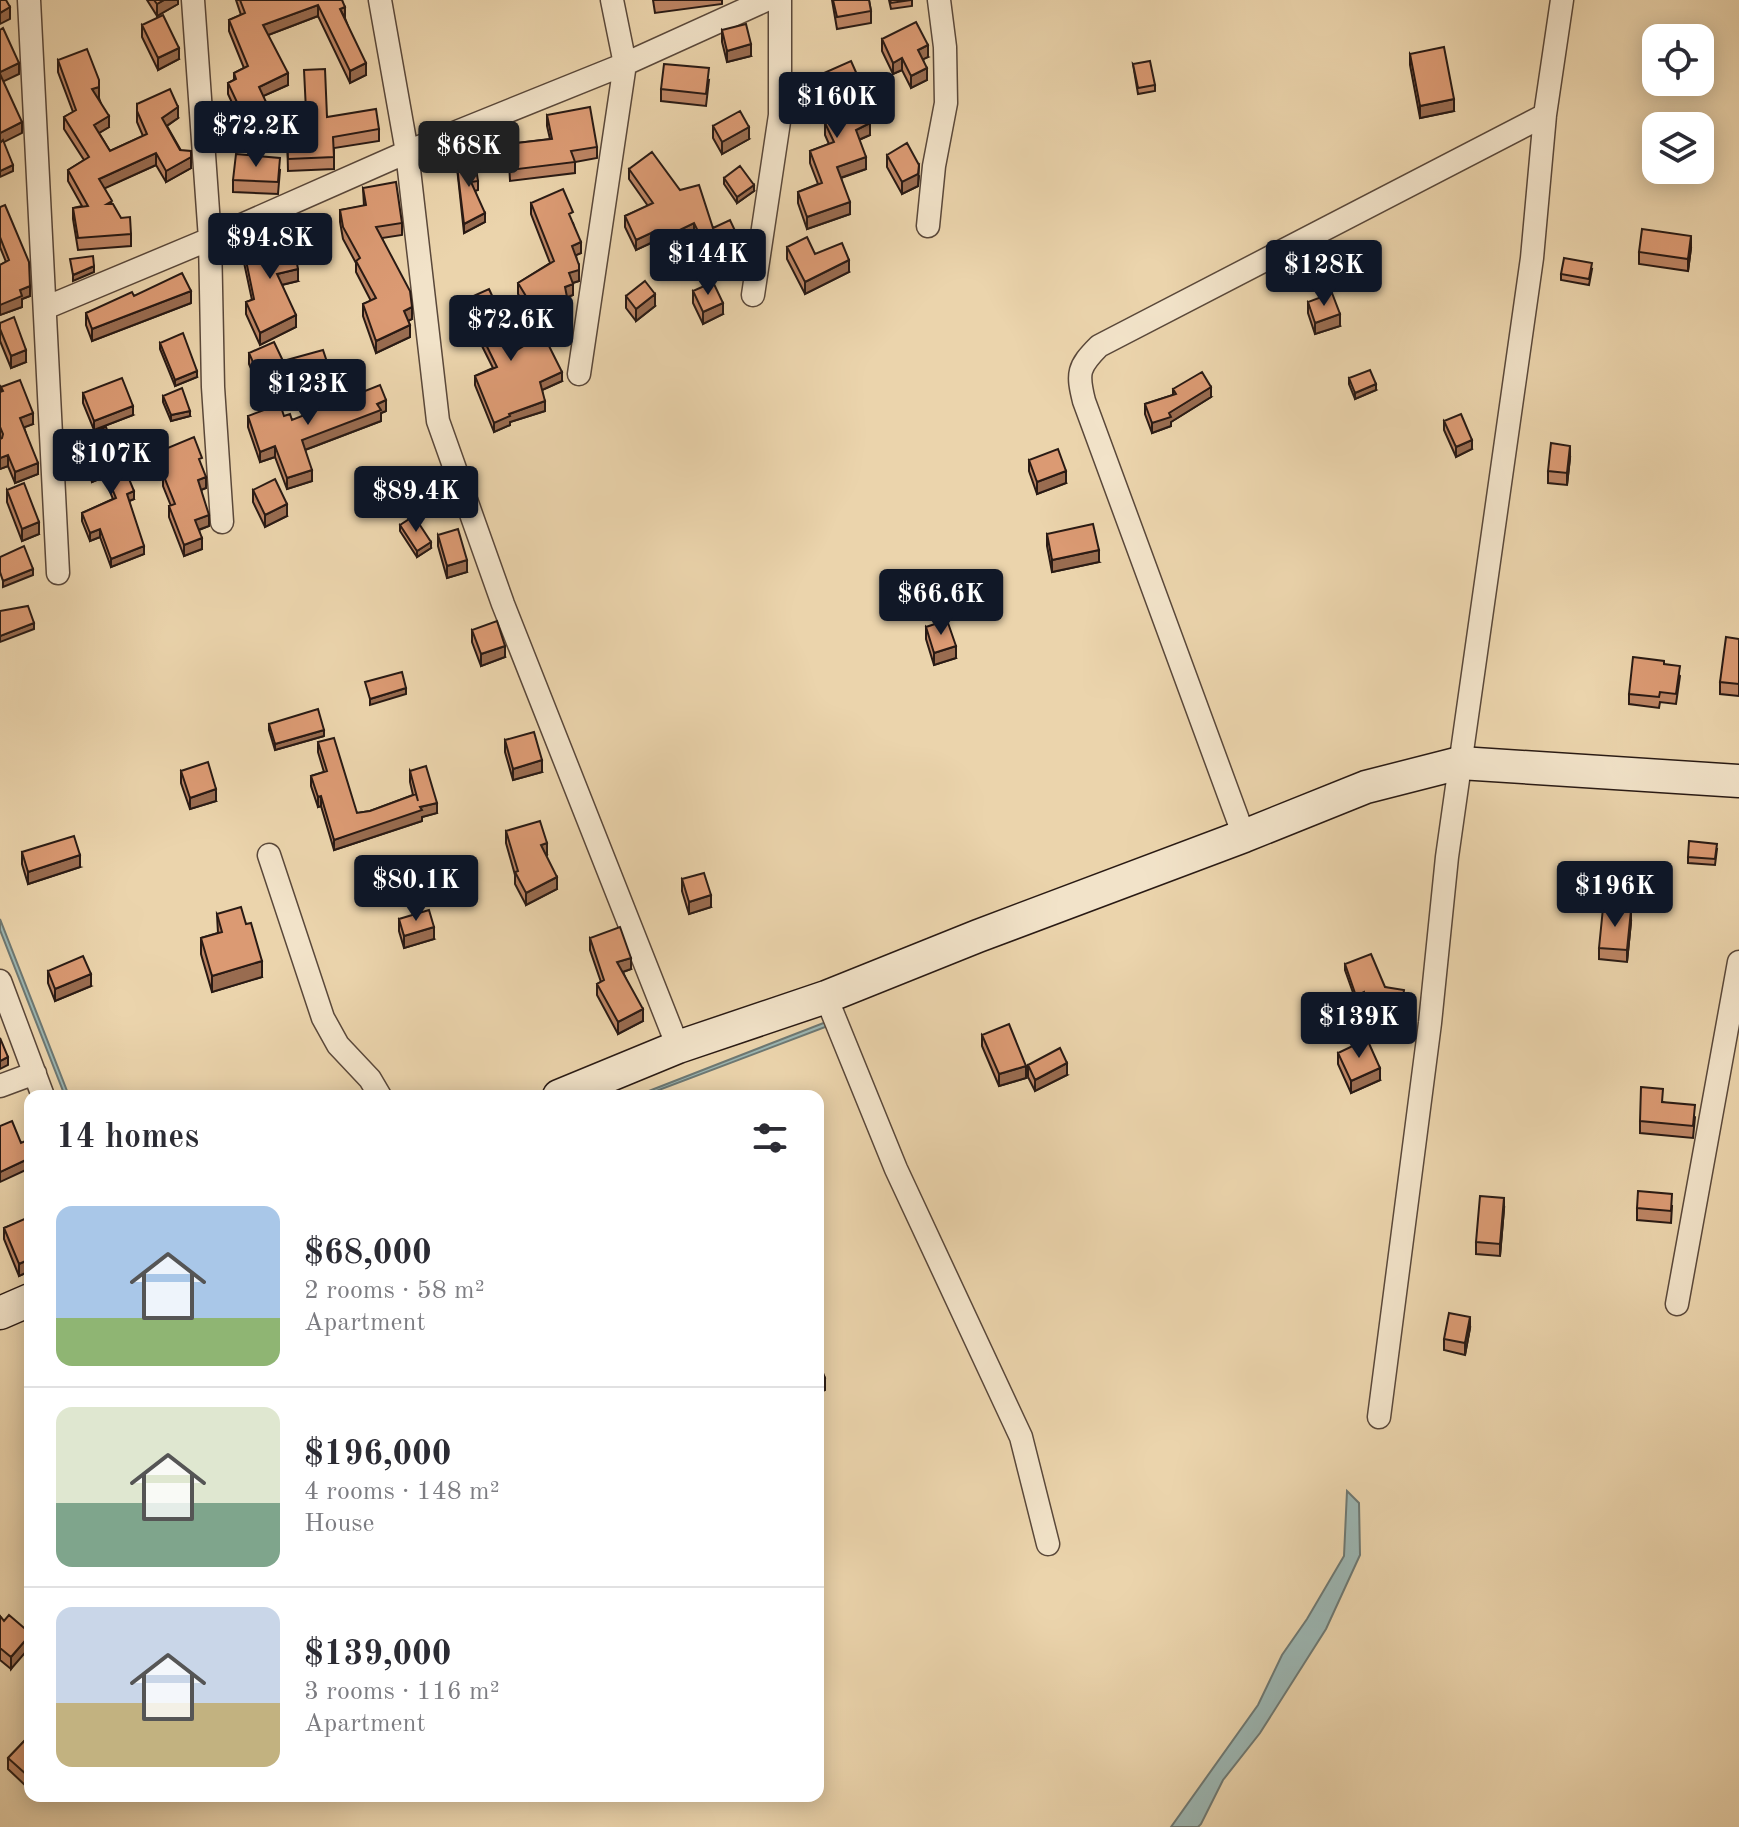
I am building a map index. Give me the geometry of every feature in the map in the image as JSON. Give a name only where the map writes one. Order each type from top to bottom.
[{"type":"street","points":[[29,0],[58,573]]},
{"type":"street","points":[[193,0],[210,239],[213,387],[222,522]]},
{"type":"street","points":[[380,0],[407,152],[438,421],[503,604],[678,1047]]},
{"type":"street","points":[[579,374],[625,64],[612,0]]},
{"type":"street","points":[[45,308],[407,152],[625,64],[766,0]]},
{"type":"street","points":[[753,295],[780,115],[780,0]]},
{"type":"street","points":[[928,226],[934,166],[946,103],[945,47],[939,0]]},
{"type":"street","points":[[1379,1417],[1460,763],[1532,258],[1541,186],[1545,115],[1562,0]]},
{"type":"street","points":[[1244,836],[1084,401],[1078,376],[1084,360],[1099,346],[1545,115]]},
{"type":"street","points":[[574,1090],[678,1047],[826,997],[1366,787],[1460,763],[1739,781]]},
{"type":"street","points":[[269,855],[323,1018],[338,1045],[376,1090]]},
{"type":"street","points":[[1677,1304],[1739,962]]},
{"type":"street","points":[[0,981],[41,1090]]},
{"type":"street","points":[[826,997],[896,1169],[1021,1437],[1048,1544]]},
{"type":"street","points":[[0,1086],[35,1073]]},
{"type":"street","points":[[0,1313],[24,1303]]},
{"type":"water","points":[[0,919],[67,1090],[63,1090],[0,930]]},
{"type":"water","points":[[826,1022],[828,1026],[659,1090],[651,1090]]},
{"type":"water","points":[[1347,1491],[1359,1503],[1360,1555],[1326,1629],[1260,1733],[1223,1780],[1201,1824],[1198,1827],[1171,1827],[1258,1705],[1282,1655],[1344,1556]]},
{"type":"building","points":[[0,0],[6,0],[10,7],[0,13]]},
{"type":"building","points":[[240,0],[342,0],[345,7],[340,9],[366,63],[350,71],[318,5],[263,25],[288,73],[259,87],[273,117],[249,128],[228,83],[236,79],[234,73],[248,66],[229,20],[245,13]]},
{"type":"building","points":[[833,0],[869,0],[871,11],[837,17]]},
{"type":"building","points":[[163,15],[179,48],[158,58],[142,25]]},
{"type":"building","points":[[916,22],[928,45],[918,50],[927,68],[911,76],[902,58],[893,63],[882,39]]},
{"type":"building","points":[[746,24],[751,44],[727,51],[722,30]]},
{"type":"building","points":[[3,28],[19,63],[0,72],[0,30]]},
{"type":"building","points":[[1444,47],[1454,99],[1420,106],[1410,54]]},
{"type":"building","points":[[87,49],[99,80],[99,87],[92,89],[109,116],[94,125],[110,151],[147,134],[137,104],[170,89],[178,107],[162,118],[180,150],[191,151],[191,157],[166,171],[156,153],[99,179],[112,201],[107,204],[113,204],[121,218],[130,217],[131,234],[78,238],[73,208],[88,206],[68,170],[89,157],[64,117],[76,110],[58,60]]},
{"type":"building","points":[[851,61],[859,79],[853,82],[870,123],[856,130],[866,157],[837,167],[850,202],[807,217],[798,192],[822,183],[810,151],[834,142],[825,123],[835,119],[815,77]]},
{"type":"building","points":[[1150,61],[1155,85],[1138,88],[1133,64]]},
{"type":"building","points":[[664,64],[709,68],[706,94],[661,89]]},
{"type":"building","points":[[325,69],[327,117],[376,109],[379,129],[333,137],[334,157],[288,159],[287,132],[307,131],[304,70]]},
{"type":"building","points":[[0,74],[22,122],[0,133]]},
{"type":"building","points":[[590,107],[597,147],[571,151],[575,162],[510,170],[508,144],[552,139],[547,115]]},
{"type":"building","points":[[740,111],[749,127],[722,142],[713,126]]},
{"type":"building","points":[[3,140],[13,165],[0,171],[0,143]]},
{"type":"building","points":[[907,143],[919,165],[918,174],[902,182],[887,155]]},
{"type":"building","points":[[652,152],[680,190],[699,185],[713,228],[730,220],[744,250],[743,257],[717,270],[694,223],[657,241],[653,232],[636,240],[625,216],[653,203],[629,169]]},
{"type":"building","points":[[236,154],[280,158],[278,182],[233,180]]},
{"type":"building","points":[[474,156],[478,181],[471,182],[485,213],[464,224],[456,158]]},
{"type":"building","points":[[740,166],[754,185],[737,197],[724,178]]},
{"type":"building","points":[[396,182],[402,223],[376,227],[410,291],[412,307],[404,311],[410,325],[376,341],[363,304],[376,298],[356,261],[360,258],[343,227],[340,210],[366,205],[363,188]]},
{"type":"building","points":[[563,189],[581,242],[572,246],[579,270],[569,273],[573,284],[565,287],[567,297],[555,299],[535,311],[518,283],[554,261],[531,203]]},
{"type":"building","points":[[5,205],[29,262],[30,286],[20,290],[22,296],[0,305],[0,265],[9,260],[0,237],[0,207]]},
{"type":"building","points":[[1642,229],[1691,236],[1688,259],[1639,252]]},
{"type":"building","points":[[292,236],[298,269],[277,274],[296,315],[260,333],[246,302],[254,299],[243,246]]},
{"type":"building","points":[[807,237],[815,254],[842,243],[849,260],[805,282],[787,247]]},
{"type":"building","points":[[93,256],[94,266],[73,275],[70,259]]},
{"type":"building","points":[[1564,258],[1592,263],[1589,279],[1561,274]]},
{"type":"building","points":[[182,273],[191,291],[92,329],[86,313],[132,292],[134,296]]},
{"type":"building","points":[[645,281],[655,294],[636,309],[626,296]]},
{"type":"building","points":[[713,282],[723,303],[703,312],[693,291]]},
{"type":"building","points":[[489,289],[517,350],[543,334],[562,372],[540,382],[545,401],[494,423],[475,376],[497,367],[474,320],[478,319],[469,298]]},
{"type":"building","points":[[1332,293],[1340,314],[1315,323],[1308,302]]},
{"type":"building","points":[[14,317],[26,350],[11,356],[0,323]]},
{"type":"building","points":[[183,333],[197,371],[175,380],[160,343]]},
{"type":"building","points":[[274,342],[283,361],[323,350],[328,365],[267,394],[249,353]]},
{"type":"building","points":[[1370,370],[1376,384],[1355,393],[1349,378]]},
{"type":"building","points":[[1202,372],[1211,387],[1169,413],[1171,417],[1152,423],[1145,404],[1176,394],[1173,389]]},
{"type":"building","points":[[122,378],[133,406],[94,421],[83,393]]},
{"type":"building","points":[[20,380],[33,413],[20,418],[38,463],[15,472],[8,455],[0,458],[3,434],[0,427],[0,392],[3,391],[1,387]]},
{"type":"building","points":[[380,385],[386,400],[377,404],[381,410],[302,440],[312,470],[287,478],[275,446],[260,452],[248,416],[280,404],[284,416],[290,414],[292,420]]},
{"type":"building","points":[[182,388],[190,411],[171,415],[163,396]]},
{"type":"building","points":[[1461,414],[1472,440],[1456,447],[1444,421]]},
{"type":"building","points":[[106,427],[124,475],[127,474],[134,491],[127,494],[144,546],[111,559],[100,529],[90,533],[82,513],[116,498],[104,469],[92,474],[78,438]]},
{"type":"building","points":[[194,437],[206,477],[198,480],[209,515],[195,520],[202,538],[184,545],[169,506],[175,504],[158,452]]},
{"type":"building","points":[[1551,443],[1570,446],[1567,473],[1548,471]]},
{"type":"building","points":[[1058,449],[1066,471],[1037,482],[1029,460]]},
{"type":"building","points":[[275,479],[287,504],[265,515],[253,490]]},
{"type":"building","points":[[24,483],[39,522],[22,529],[7,490]]},
{"type":"building","points":[[414,516],[431,542],[417,551],[400,525]]},
{"type":"building","points":[[1093,524],[1099,550],[1052,560],[1047,534]]},
{"type":"building","points":[[458,529],[467,560],[447,566],[438,535]]},
{"type":"building","points":[[24,546],[33,569],[3,581],[0,557]]},
{"type":"building","points":[[28,606],[34,623],[0,636],[0,611]]},
{"type":"building","points":[[947,620],[956,646],[934,653],[926,627]]},
{"type":"building","points":[[497,621],[505,646],[481,654],[472,630]]},
{"type":"building","points":[[1726,637],[1739,639],[1739,684],[1720,682]]},
{"type":"building","points":[[1633,657],[1680,666],[1676,694],[1660,692],[1659,697],[1629,694]]},
{"type":"building","points":[[402,672],[406,688],[370,699],[365,682]]},
{"type":"building","points":[[318,709],[324,730],[275,744],[269,724]]},
{"type":"building","points":[[534,732],[542,760],[513,769],[505,740]]},
{"type":"building","points":[[334,738],[357,813],[416,794],[418,801],[410,771],[426,766],[437,803],[334,840],[321,796],[318,797],[311,776],[327,771],[318,742]]},
{"type":"building","points":[[208,762],[216,789],[190,798],[181,771]]},
{"type":"building","points":[[540,821],[547,843],[541,845],[557,877],[526,893],[515,872],[518,871],[506,831]]},
{"type":"building","points":[[74,836],[80,855],[28,872],[22,852]]},
{"type":"building","points":[[1689,841],[1717,844],[1715,859],[1688,857]]},
{"type":"building","points":[[704,873],[711,895],[689,902],[682,879]]},
{"type":"building","points":[[241,907],[246,924],[251,923],[262,961],[212,976],[201,938],[222,932],[217,914]]},
{"type":"building","points":[[1603,908],[1631,910],[1627,950],[1599,948]]},
{"type":"building","points":[[429,910],[434,927],[404,936],[399,919]]},
{"type":"building","points":[[620,927],[631,958],[617,962],[643,1009],[618,1022],[597,984],[604,980],[590,938]]},
{"type":"building","points":[[1371,954],[1385,987],[1404,990],[1401,1011],[1391,1010],[1392,1015],[1369,1019],[1364,992],[1356,996],[1345,964]]},
{"type":"building","points":[[83,956],[91,974],[55,989],[48,971]]},
{"type":"building","points":[[1009,1024],[1026,1066],[999,1074],[982,1035]]},
{"type":"building","points":[[0,1038],[8,1057],[0,1061]]},
{"type":"building","points":[[1367,1039],[1380,1068],[1351,1081],[1338,1053]]},
{"type":"building","points":[[1060,1048],[1067,1063],[1035,1080],[1028,1065]]},
{"type":"building","points":[[1641,1087],[1663,1089],[1662,1102],[1695,1105],[1693,1126],[1640,1121]]},
{"type":"building","points":[[12,1121],[21,1143],[24,1142],[24,1161],[0,1172],[0,1126]]},
{"type":"building","points":[[1638,1191],[1672,1194],[1671,1211],[1637,1208]]},
{"type":"building","points":[[1480,1196],[1504,1198],[1500,1244],[1476,1242]]},
{"type":"building","points":[[24,1219],[24,1262],[19,1264],[4,1228]]},
{"type":"building","points":[[1449,1313],[1470,1317],[1465,1343],[1444,1339]]},
{"type":"building","points":[[9,1615],[24,1628],[24,1642],[11,1657],[0,1648],[0,1616],[4,1621]]},
{"type":"building","points":[[24,1741],[24,1772],[8,1758]]}]
